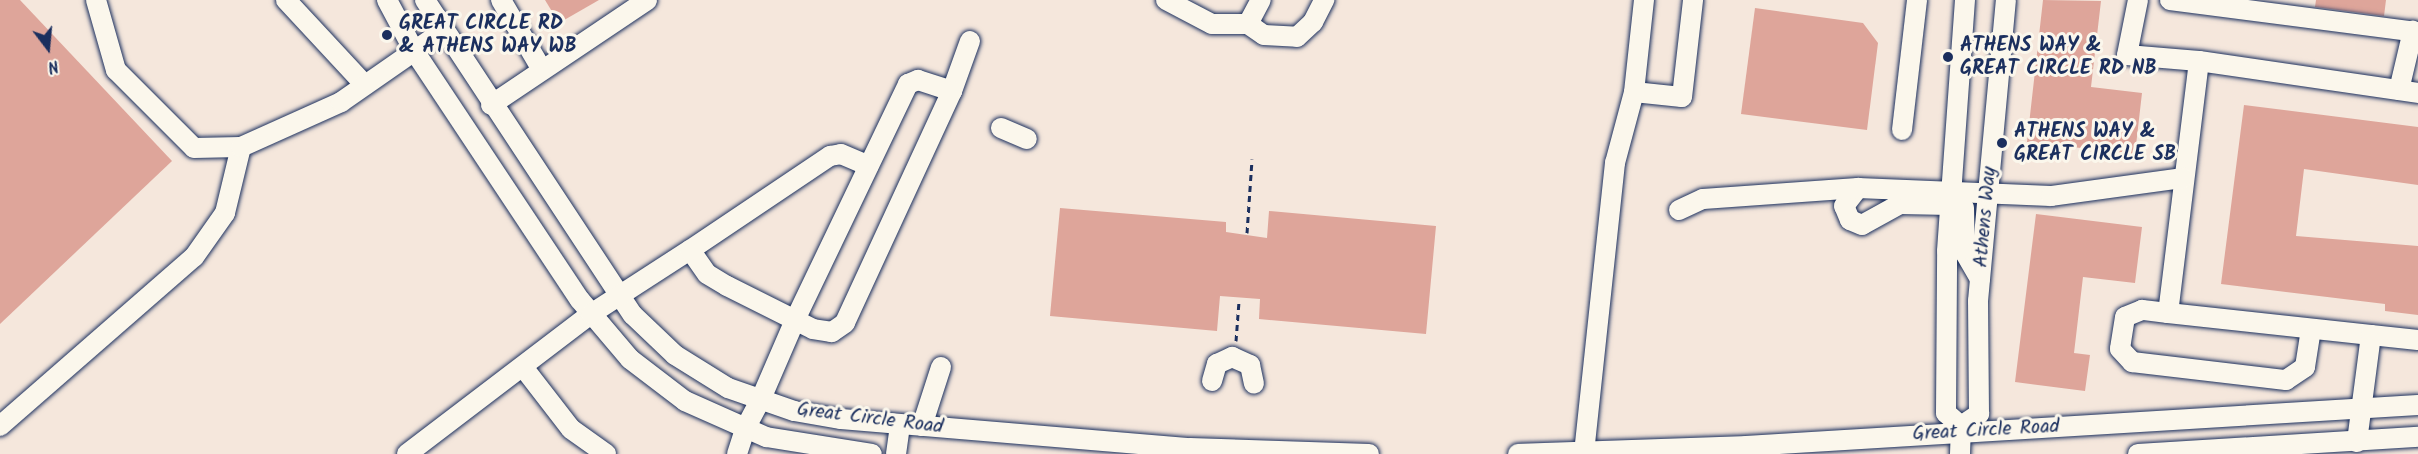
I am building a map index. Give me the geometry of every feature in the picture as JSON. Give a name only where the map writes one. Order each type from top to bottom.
[{"type":"street","points":[[96,0],[116,70],[194,148],[241,147],[341,102],[413,49],[443,31]]},
{"type":"street","points":[[286,0],[365,85]]},
{"type":"street","name":"Great Circle Road","points":[[387,0],[413,49],[591,314],[657,381],[712,416],[800,446],[872,454]]},
{"type":"street","name":"Great Circle Road","points":[[425,0],[491,105],[618,295],[675,355],[700,373],[760,401],[832,417],[1190,451],[1369,454]]},
{"type":"street","points":[[501,0],[542,70]]},
{"type":"street","points":[[491,105],[647,0]]},
{"type":"street","points":[[1166,0],[1212,24],[1248,24],[1264,35],[1297,37],[1313,22],[1323,0]]},
{"type":"street","points":[[1248,24],[1261,0]]},
{"type":"street","points":[[1584,453],[1615,163],[1634,92],[1644,0]]},
{"type":"street","points":[[1634,92],[1682,97],[1693,0]]},
{"type":"street","points":[[1902,129],[1917,0]]},
{"type":"street","name":"Athens Way","points":[[1960,454],[1960,429],[1946,413],[1951,198],[1965,0]]},
{"type":"street","name":"Athens Way","points":[[1960,429],[1979,414],[1980,279],[2006,0]]},
{"type":"street","points":[[2138,0],[2127,55],[2199,61],[2409,92],[2415,32],[2170,0]]},
{"type":"street","points":[[690,250],[707,274],[795,320],[832,332],[845,323],[952,91],[970,41]]},
{"type":"street","points":[[2169,313],[2183,178],[2199,61]]},
{"type":"street","points":[[737,454],[746,427],[760,401],[795,320],[908,84],[918,80],[952,91]]},
{"type":"street","points":[[1001,128],[1027,139]]},
{"type":"street","points":[[0,426],[194,256],[225,213],[241,147]]},
{"type":"street","points":[[407,454],[591,314],[830,156],[841,154],[869,166]]},
{"type":"street","points":[[1858,188],[1844,203],[1848,218],[1857,224],[1875,222],[1900,204],[1988,192],[2051,196],[2183,178]]},
{"type":"street","points":[[1679,210],[1703,199],[1858,188],[1951,198],[1964,208],[1965,254],[1980,279]]},
{"type":"street","points":[[2311,329],[2305,367],[2286,380],[2132,362],[2120,349],[2125,317],[2142,310],[2418,340]]},
{"type":"street","points":[[2357,442],[2371,335]]},
{"type":"street","points":[[1212,381],[1217,364],[1235,357],[1251,366],[1254,384]]},
{"type":"street","points":[[523,367],[571,429],[606,454]]},
{"type":"street","points":[[922,426],[941,367]]},
{"type":"street","name":"Great Circle Road","points":[[1518,454],[1584,453],[1960,429],[2418,405]]},
{"type":"street","points":[[896,454],[900,424]]},
{"type":"street","points":[[2138,454],[2418,437]]},
{"type":"path","points":[[1247,233],[1252,159]]},
{"type":"path","points":[[1235,357],[1239,301]]},
{"type":"building","points":[[0,0],[20,0],[172,161],[0,324]]},
{"type":"building","points":[[545,0],[599,0],[559,23]]},
{"type":"building","points":[[2043,0],[2101,1],[2091,87],[2142,93],[2135,154],[2027,142]]},
{"type":"building","points":[[2316,0],[2386,0],[2384,16],[2315,7]]},
{"type":"building","points":[[1755,8],[1863,23],[1878,43],[1867,130],[1741,114]]},
{"type":"building","points":[[2244,105],[2418,127],[2418,185],[2304,169],[2296,236],[2418,246],[2418,315],[2385,311],[2385,304],[2221,284]]},
{"type":"building","points":[[1060,208],[1226,222],[1226,232],[1267,238],[1269,211],[1436,226],[1426,334],[1259,319],[1260,299],[1220,296],[1217,331],[1050,316]]},
{"type":"building","points":[[2036,214],[2142,227],[2135,283],[2083,277],[2074,353],[2090,355],[2085,391],[2015,382]]},
{"type":"place","name":"GREAT CIRCLE RD & ATHENS WAY WB","points":[[387,35]]},
{"type":"place","name":"ATHENS WAY & GREAT CIRCLE RD NB","points":[[1948,57]]},
{"type":"place","name":"ATHENS WAY & GREAT CIRCLE SB","points":[[2002,143]]}]
